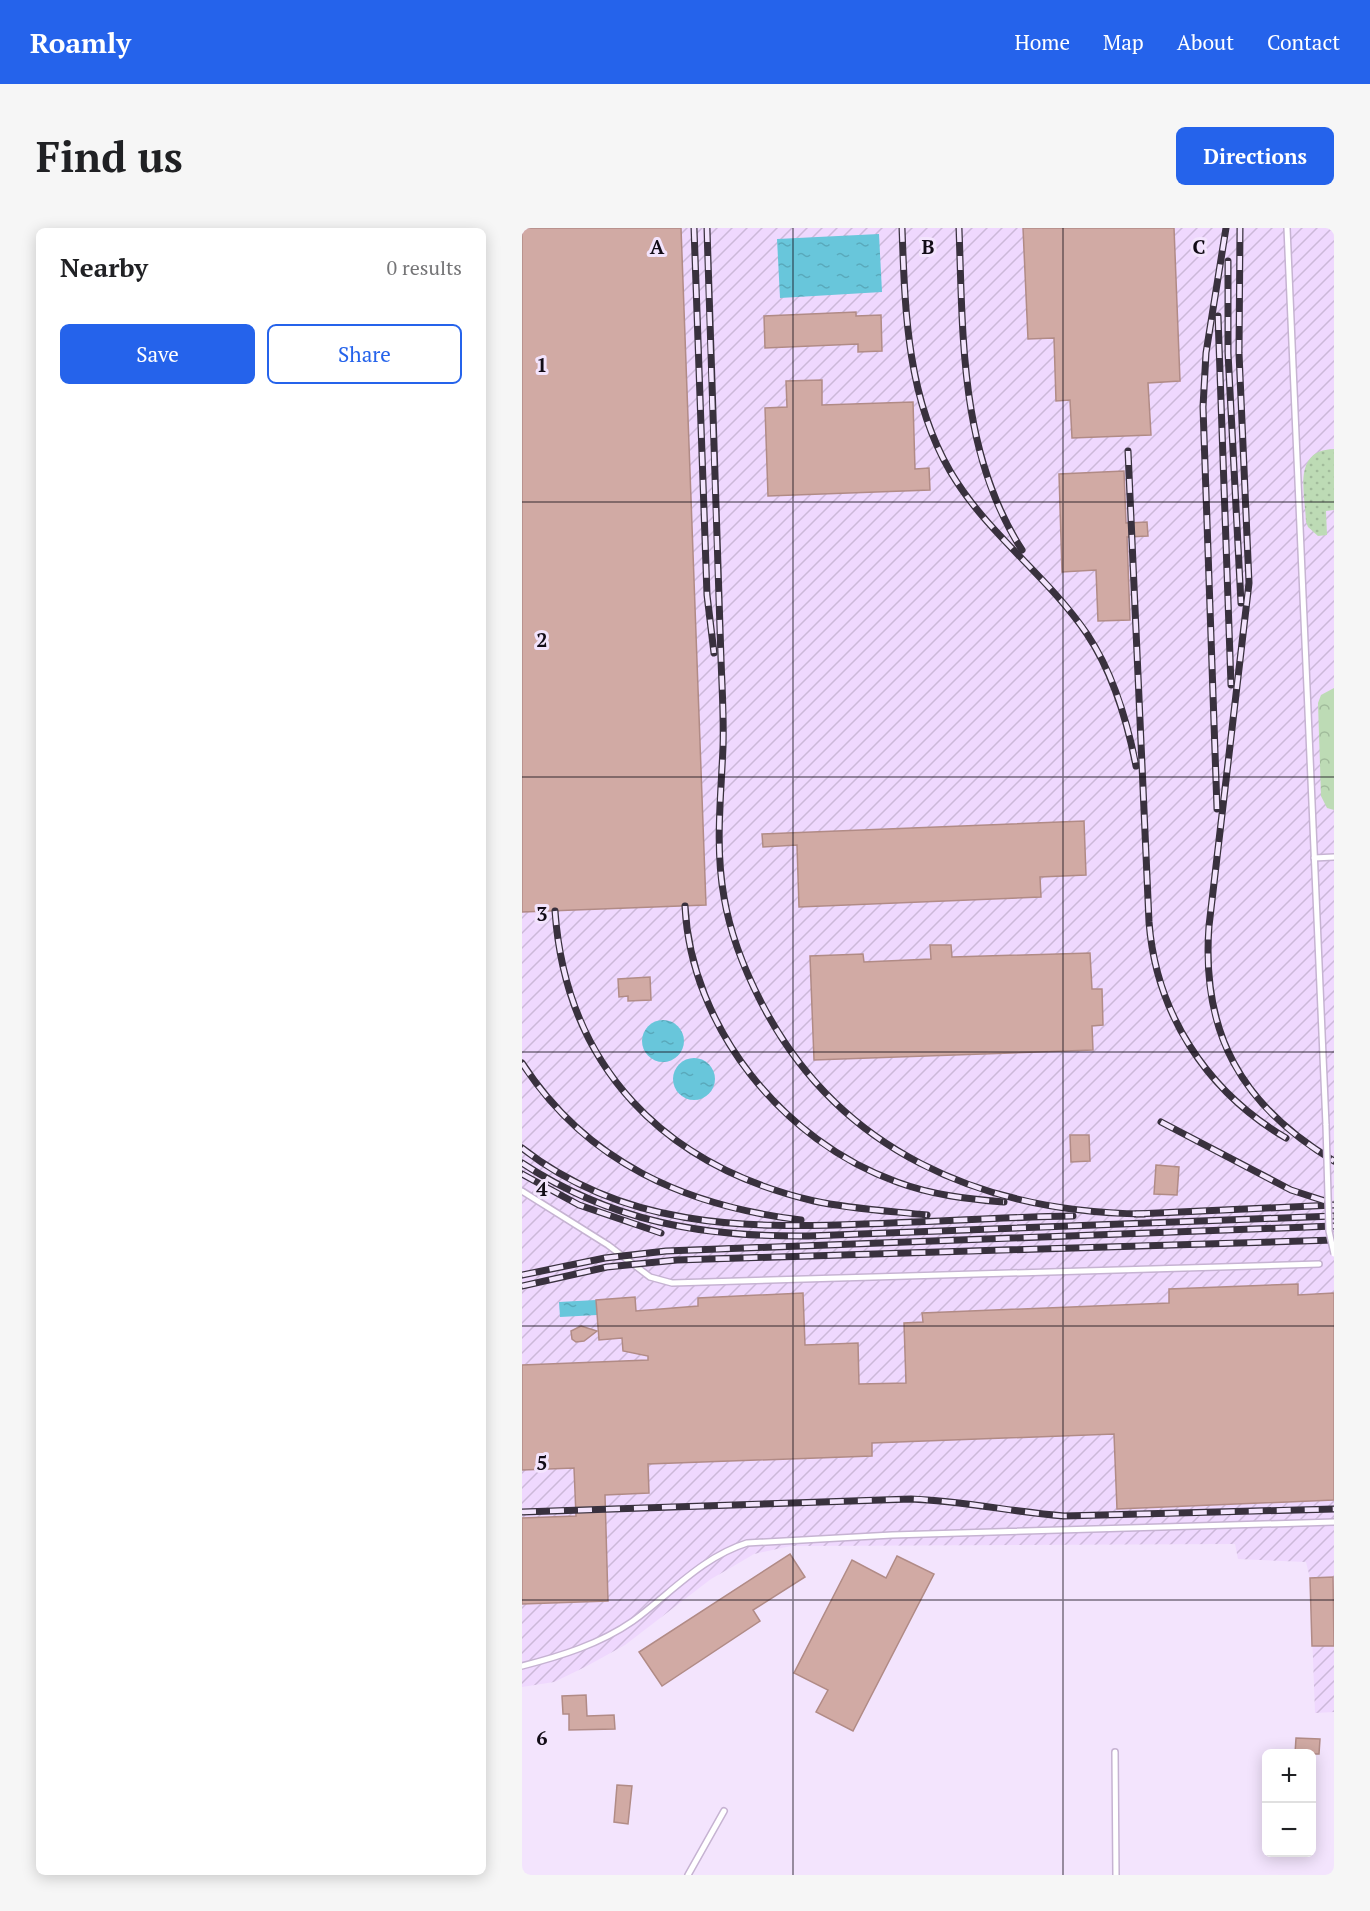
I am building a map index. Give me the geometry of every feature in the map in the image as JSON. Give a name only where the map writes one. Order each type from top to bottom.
[{"type":"lane","points":[[1287,228],[1329,1231],[1334,1254]]},
{"type":"lane","points":[[1314,858],[1334,857]]},
{"type":"lane","points":[[522,1191],[608,1245],[650,1277],[672,1283],[1319,1264]]},
{"type":"lane","points":[[522,1666],[568,1654],[611,1634],[631,1622],[703,1564],[731,1547],[747,1543],[892,1534],[1334,1522]]},
{"type":"lane","points":[[1115,1752],[1116,1875]]},
{"type":"lane","points":[[688,1875],[724,1811]]},
{"type":"shaded area","points":[[522,228],[1334,228],[1334,1712],[1315,1713],[1310,1578],[1306,1562],[1238,1559],[1235,1544],[791,1546],[754,1554],[711,1579],[625,1645],[585,1667],[554,1682],[522,1687]]},
{"type":"green space","points":[[1334,449],[1334,510],[1326,511],[1327,535],[1318,536],[1306,522],[1304,475],[1306,465],[1312,457],[1321,451]]},
{"type":"green space","points":[[1334,688],[1334,810],[1327,808],[1321,796],[1318,703],[1321,695]]},
{"type":"water","points":[[879,234],[882,292],[780,298],[777,239]]},
{"type":"water","points":[[663,1020],[678,1026],[684,1041],[678,1056],[663,1062],[648,1056],[642,1041],[648,1026]]},
{"type":"water","points":[[694,1058],[709,1064],[715,1079],[709,1094],[694,1100],[679,1094],[673,1079],[679,1064]]},
{"type":"water","points":[[596,1300],[597,1315],[560,1317],[559,1302]]},
{"type":"building","points":[[522,228],[681,228],[706,905],[522,912]]},
{"type":"building","points":[[1023,228],[1174,228],[1180,381],[1148,383],[1151,435],[1072,438],[1070,400],[1056,401],[1054,338],[1028,339]]},
{"type":"building","points":[[856,312],[856,316],[881,315],[882,351],[858,352],[858,344],[765,348],[764,316]]},
{"type":"building","points":[[822,380],[822,405],[913,402],[915,469],[929,468],[930,490],[768,496],[765,408],[787,407],[786,381]]},
{"type":"building","points":[[1124,471],[1126,523],[1147,522],[1148,536],[1127,537],[1130,620],[1098,621],[1096,570],[1062,572],[1059,474]]},
{"type":"building","points":[[1084,821],[1086,875],[1040,877],[1041,897],[799,907],[797,845],[763,847],[762,834]]},
{"type":"building","points":[[930,945],[951,945],[952,957],[1090,953],[1092,989],[1102,989],[1103,1025],[1092,1026],[1093,1050],[814,1060],[810,956],[863,954],[864,962],[931,959]]},
{"type":"building","points":[[650,977],[651,1000],[628,1001],[628,996],[619,997],[618,979]]},
{"type":"building","points":[[1070,1135],[1089,1135],[1090,1161],[1071,1162]]},
{"type":"building","points":[[1156,1165],[1179,1167],[1177,1195],[1154,1194]]},
{"type":"building","points":[[1298,1284],[1298,1295],[1334,1293],[1334,1500],[1117,1509],[1114,1434],[872,1443],[872,1456],[648,1464],[649,1493],[605,1495],[608,1601],[522,1604],[522,1518],[576,1516],[574,1468],[522,1470],[522,1365],[648,1360],[648,1356],[623,1351],[622,1338],[599,1340],[596,1300],[635,1297],[636,1311],[698,1306],[698,1298],[803,1293],[805,1345],[858,1343],[859,1384],[906,1383],[904,1323],[923,1322],[922,1313],[1169,1303],[1169,1289]]},
{"type":"building","points":[[581,1326],[597,1331],[584,1341],[576,1342],[572,1339],[571,1331]]},
{"type":"building","points":[[790,1554],[805,1577],[753,1610],[760,1621],[662,1686],[639,1652]]},
{"type":"building","points":[[897,1556],[934,1574],[853,1731],[816,1712],[828,1690],[794,1673],[852,1560],[886,1578]]},
{"type":"building","points":[[1333,1577],[1334,1646],[1312,1646],[1310,1578]]},
{"type":"building","points":[[586,1695],[587,1716],[614,1715],[615,1729],[569,1730],[569,1714],[563,1714],[562,1696]]},
{"type":"building","points":[[1296,1738],[1320,1739],[1319,1754],[1316,1754],[1316,1749],[1295,1749]]},
{"type":"building","points":[[617,1785],[632,1786],[628,1824],[614,1822]]},
{"type":"railway","points":[[694,228],[707,595],[714,653]]},
{"type":"railway","points":[[707,228],[723,714],[719,822],[721,878],[730,924],[749,977],[761,1002],[793,1054],[831,1098],[873,1134],[921,1164],[972,1186],[1027,1201],[1084,1210],[1144,1214]]},
{"type":"railway","points":[[902,228],[911,353],[925,413],[936,443],[950,471],[981,514],[1054,592],[1087,634],[1118,697],[1136,766]]},
{"type":"railway","points":[[959,228],[964,353],[976,435],[987,474],[1002,513],[1022,550]]},
{"type":"railway","points":[[1217,809],[1203,407],[1206,353],[1226,228]]},
{"type":"railway","points":[[1240,228],[1239,353],[1249,583],[1209,926],[1208,965],[1212,1001],[1221,1033],[1234,1063],[1252,1091],[1275,1116],[1302,1140],[1334,1161]]},
{"type":"railway","points":[[1228,261],[1228,353],[1241,603]]},
{"type":"railway","points":[[1218,316],[1231,685]]},
{"type":"railway","points":[[1128,451],[1149,922],[1154,955],[1162,988],[1174,1018],[1190,1047],[1209,1073],[1232,1097],[1257,1119],[1286,1138]]},
{"type":"railway","points":[[685,906],[691,951],[705,995],[725,1036],[750,1074],[781,1109],[817,1139],[855,1163],[897,1182],[950,1196],[1004,1202]]},
{"type":"railway","points":[[555,911],[563,967],[579,1017],[602,1062],[632,1101],[669,1135],[712,1163],[760,1185],[828,1204],[927,1215]]},
{"type":"railway","points":[[522,1063],[548,1098],[577,1128],[609,1153],[643,1174],[679,1191],[718,1204],[801,1220]]},
{"type":"railway","points":[[1161,1122],[1291,1190],[1325,1201]]},
{"type":"railway","points":[[522,1148],[561,1174],[601,1194],[643,1208],[686,1218],[729,1223],[819,1225],[1073,1216]]},
{"type":"railway","points":[[522,1163],[556,1183],[624,1212],[695,1229],[769,1236],[1334,1216]]},
{"type":"railway","points":[[522,1174],[579,1205],[661,1233]]},
{"type":"railway","points":[[1136,1214],[1334,1205]]},
{"type":"railway","points":[[522,1275],[605,1258],[666,1251],[1334,1226]]},
{"type":"railway","points":[[522,1286],[607,1267],[677,1260],[1334,1240]]},
{"type":"railway","points":[[522,1512],[911,1499],[1064,1516],[1334,1509]]}]
